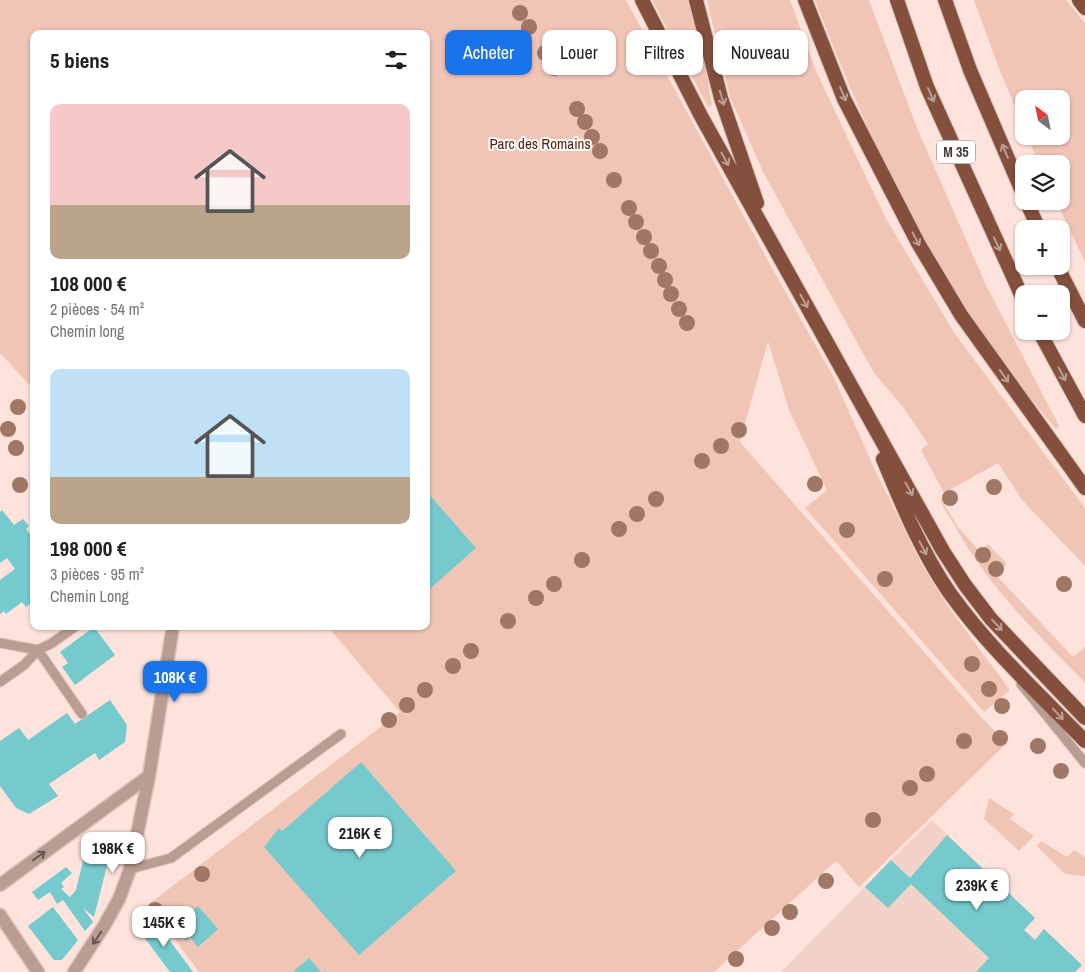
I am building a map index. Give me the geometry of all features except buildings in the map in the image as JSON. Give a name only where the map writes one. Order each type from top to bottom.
[{"type":"highway","points":[[642,0],[701,116],[943,551],[965,585],[991,619],[1085,718]]},
{"type":"highway","points":[[696,0],[721,98],[768,236]]},
{"type":"highway","points":[[805,0],[844,99],[918,244],[961,315],[1085,488]]},
{"type":"highway","name":"M 35","points":[[896,0],[927,87],[1017,285]]},
{"type":"highway","points":[[945,0],[970,70],[1015,175]]},
{"type":"highway","points":[[1078,0],[1085,8]]},
{"type":"highway","points":[[1062,275],[1085,321]]},
{"type":"highway","points":[[1044,340],[1085,416]]},
{"type":"highway","points":[[863,407],[906,514],[927,555],[949,591],[996,650],[1085,741]]},
{"type":"street","points":[[74,972],[119,899],[130,869],[149,776],[172,630]]},
{"type":"street","points":[[0,885],[149,776]]},
{"type":"street","points":[[0,915],[38,972]]},
{"type":"lane","points":[[0,682],[24,665],[38,650],[70,630]]},
{"type":"lane","points":[[0,643],[38,650],[82,714]]},
{"type":"lane","points":[[996,650],[1042,712],[1085,763]]},
{"type":"lane","points":[[130,869],[171,858],[341,734]]},
{"type":"shaded area","points":[[932,820],[1035,918],[1024,930],[1035,939],[1044,929],[1082,965],[1075,972],[781,972],[891,860]]},
{"type":"green space","name":"Parc des Romains","points":[[0,0],[626,0],[642,30],[626,30],[626,75],[667,75],[834,378],[875,470],[922,565],[949,608],[1010,690],[984,712],[805,508],[827,490],[789,410],[768,341],[740,442],[981,717],[1007,743],[859,887],[836,861],[714,972],[199,972],[149,904],[400,712],[330,630],[430,630],[430,30],[30,30],[30,386],[0,353]]},
{"type":"green space","points":[[652,0],[694,0],[699,30],[668,30]]},
{"type":"green space","points":[[707,0],[790,0],[801,30],[714,30]]},
{"type":"green space","points":[[815,0],[869,0],[917,128],[986,285],[1059,426],[1056,429],[1017,381],[981,331],[917,225],[888,170],[862,114]]},
{"type":"green space","points":[[974,0],[1066,0],[1085,23],[1085,262],[1070,230],[1070,220],[1065,220],[1060,210],[1070,210],[1070,155],[1035,155],[1031,145],[1070,145],[1070,90],[1015,90],[1015,107]]},
{"type":"green space","points":[[808,49],[816,71],[885,217],[955,334],[1085,508],[1085,566],[1022,500],[998,463],[944,493],[921,450],[928,444],[903,407],[874,373],[763,172],[730,97],[725,75],[808,75]]},
{"type":"green space","points":[[703,52],[712,105],[708,107],[691,75],[703,75]]},
{"type":"green space","points":[[939,496],[958,527],[980,552],[988,544],[1007,564],[996,575],[1073,657],[1085,647],[1085,683],[998,590],[968,548]]},
{"type":"green space","points":[[989,798],[1014,814],[1010,819],[1034,836],[1019,851],[984,819]]},
{"type":"green space","points":[[1041,841],[1067,857],[1074,850],[1085,857],[1085,876],[1065,874],[1037,846]]}]
